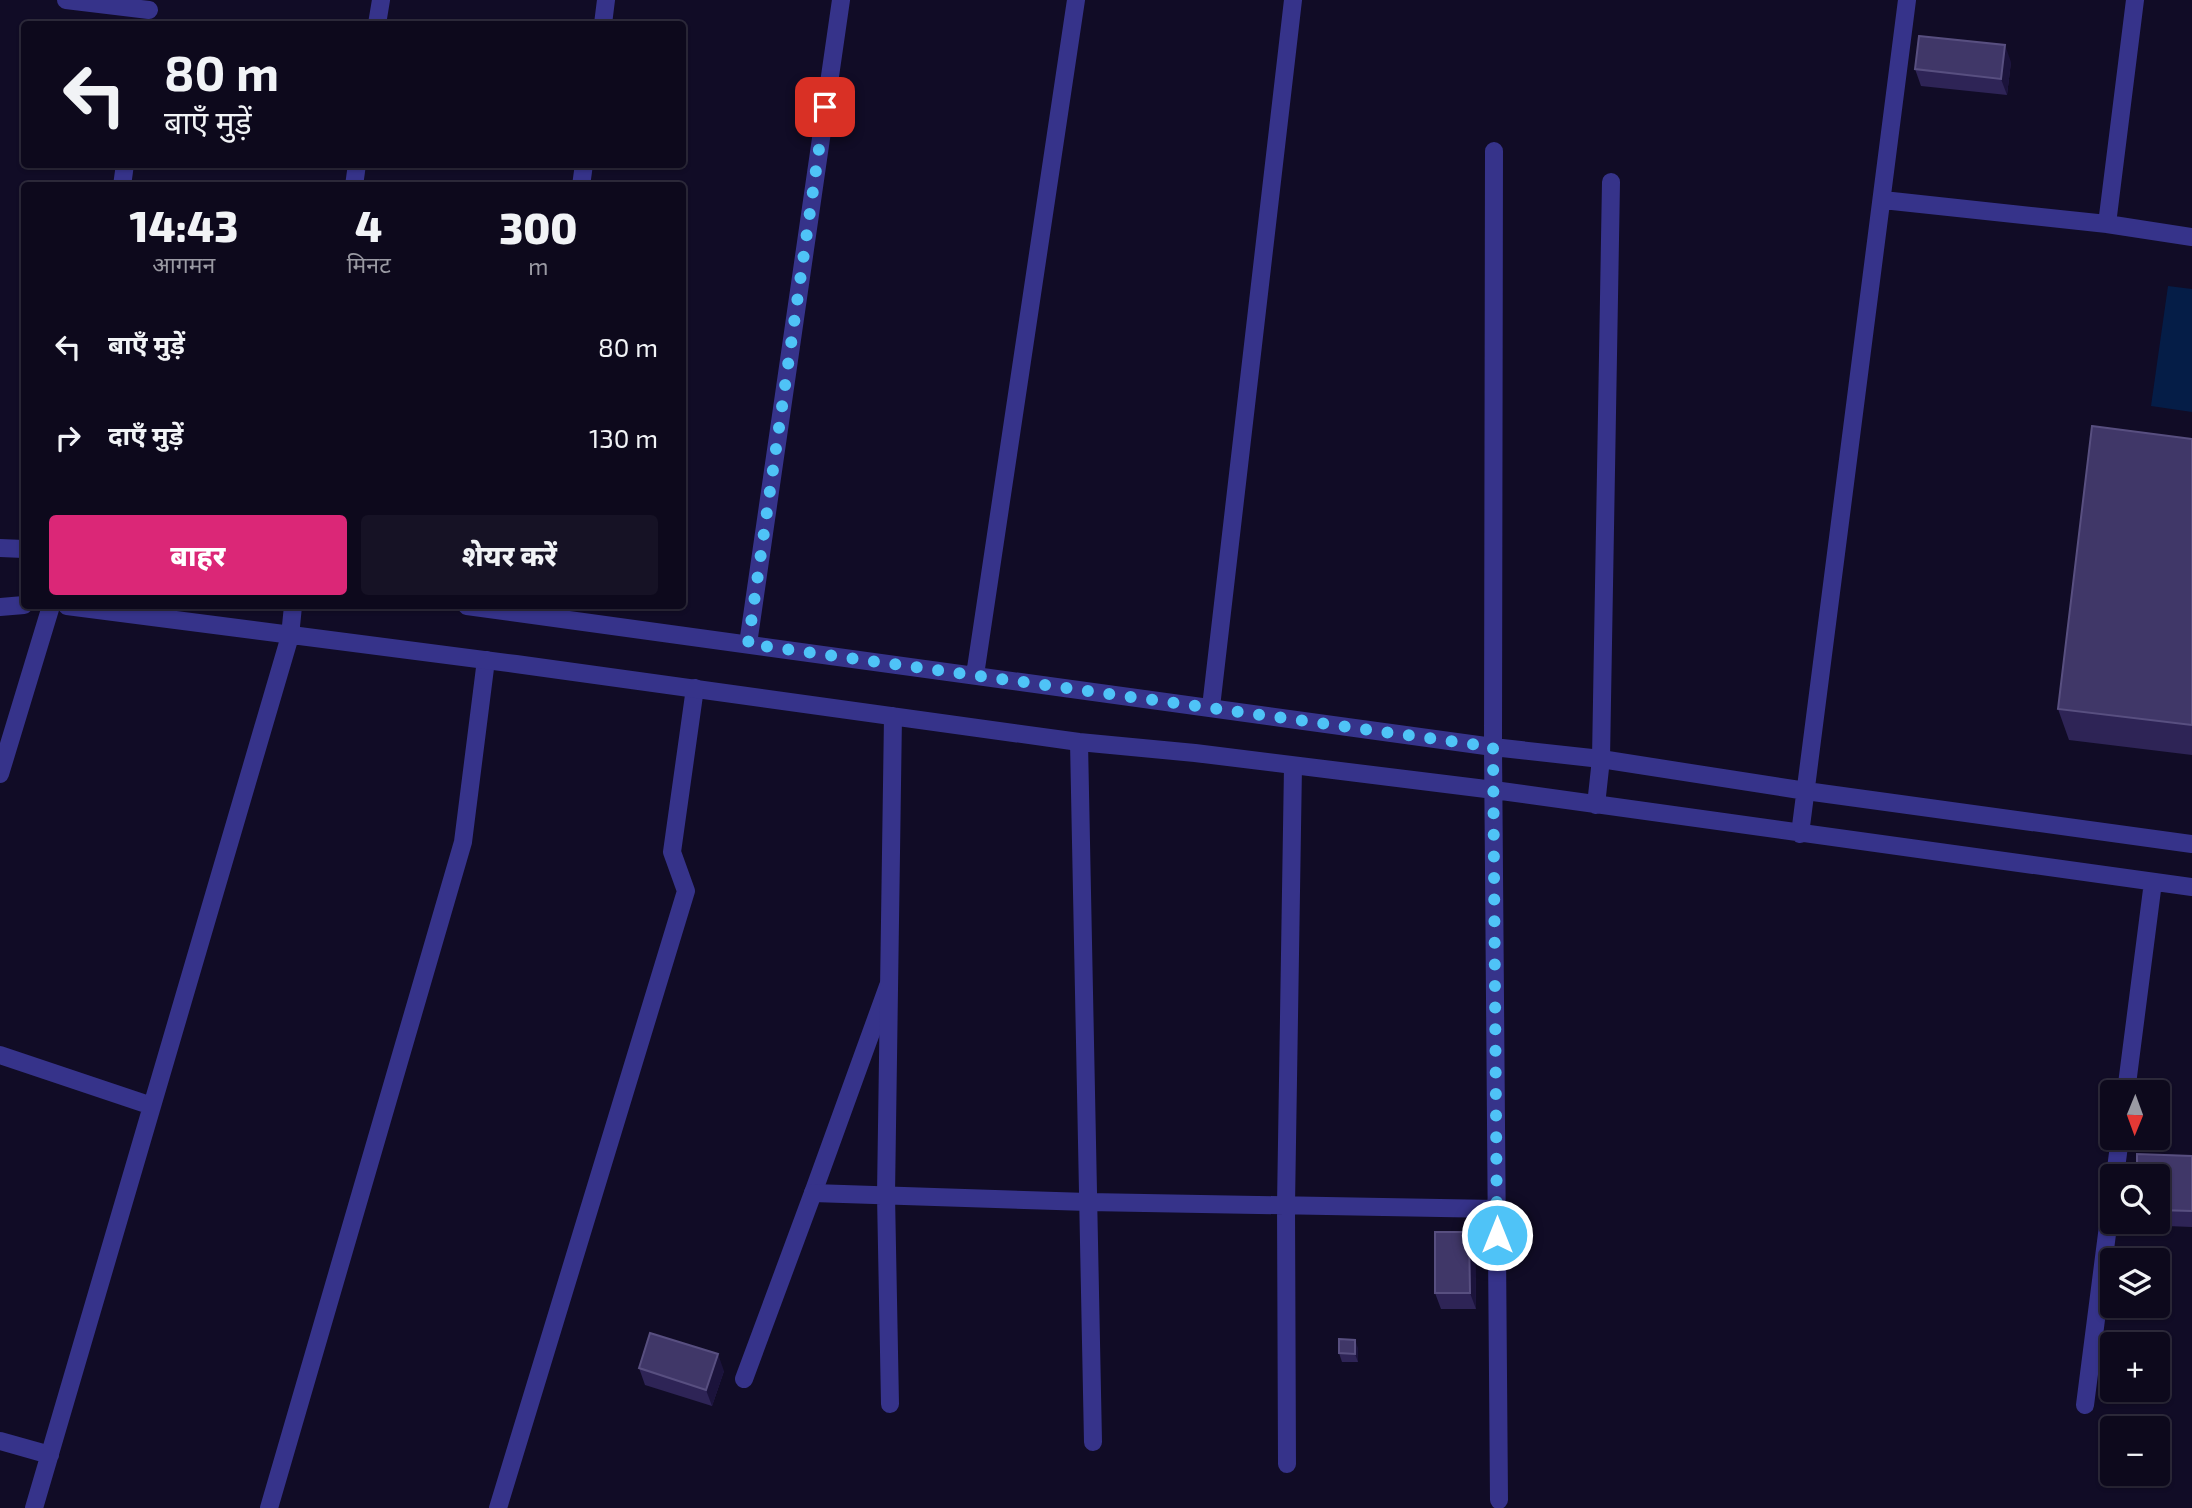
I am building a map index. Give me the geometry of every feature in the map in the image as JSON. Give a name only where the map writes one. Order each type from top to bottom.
[{"type":"street","points":[[66,0],[148,12]]},
{"type":"street","points":[[378,21],[381,0]]},
{"type":"street","points":[[603,21],[606,0]]},
{"type":"street","points":[[748,644],[841,0]]},
{"type":"street","points":[[975,675],[1076,0]]},
{"type":"street","points":[[1211,707],[1293,0]]},
{"type":"street","points":[[1800,834],[1907,0]]},
{"type":"street","points":[[2106,224],[2136,0]]},
{"type":"street","points":[[1494,151],[1493,747],[1499,1500]]},
{"type":"street","points":[[1596,805],[1601,759],[1611,182]]},
{"type":"street","points":[[1883,200],[2106,224],[2192,237]]},
{"type":"street","points":[[0,548],[21,549]]},
{"type":"street","points":[[0,607],[21,605]]},
{"type":"street","points":[[0,774],[50,609]]},
{"type":"street","points":[[89,609],[695,688],[1079,742],[1494,790],[2192,887]]},
{"type":"street","points":[[34,1508],[290,636],[293,609]]},
{"type":"street","points":[[523,609],[748,644],[1493,747],[1601,759],[1807,791],[2192,844]]},
{"type":"street","points":[[269,1508],[463,842],[486,660]]},
{"type":"street","points":[[498,1508],[686,891],[671,852],[695,688]]},
{"type":"street","points":[[890,1404],[886,1195],[893,716]]},
{"type":"street","points":[[1079,742],[1093,1442]]},
{"type":"street","points":[[1287,1464],[1286,1205],[1293,766]]},
{"type":"street","points":[[2128,1080],[2153,882]]},
{"type":"street","points":[[744,1379],[889,981]]},
{"type":"street","points":[[0,1055],[152,1106]]},
{"type":"street","points":[[813,1193],[1088,1202],[1497,1209]]},
{"type":"street","points":[[2085,1405],[2107,1234]]},
{"type":"street","points":[[0,1441],[50,1455]]},
{"type":"water","points":[[2168,286],[2192,289],[2192,412],[2151,406]]},
{"type":"building","points":[[1919,36],[2005,45],[2001,79],[1915,69]]},
{"type":"building","points":[[2092,426],[2192,439],[2192,725],[2058,709]]},
{"type":"building","points":[[2137,1154],[2192,1156],[2192,1211],[2170,1210],[2170,1164],[2137,1164]]},
{"type":"building","points":[[1435,1232],[1469,1232],[1470,1293],[1435,1293]]},
{"type":"building","points":[[650,1333],[718,1354],[706,1390],[639,1368]]},
{"type":"building","points":[[1339,1339],[1355,1340],[1355,1354],[1339,1353]]},
{"type":"route","points":[[825,107],[748,644],[1493,747],[1497,1235]]}]
